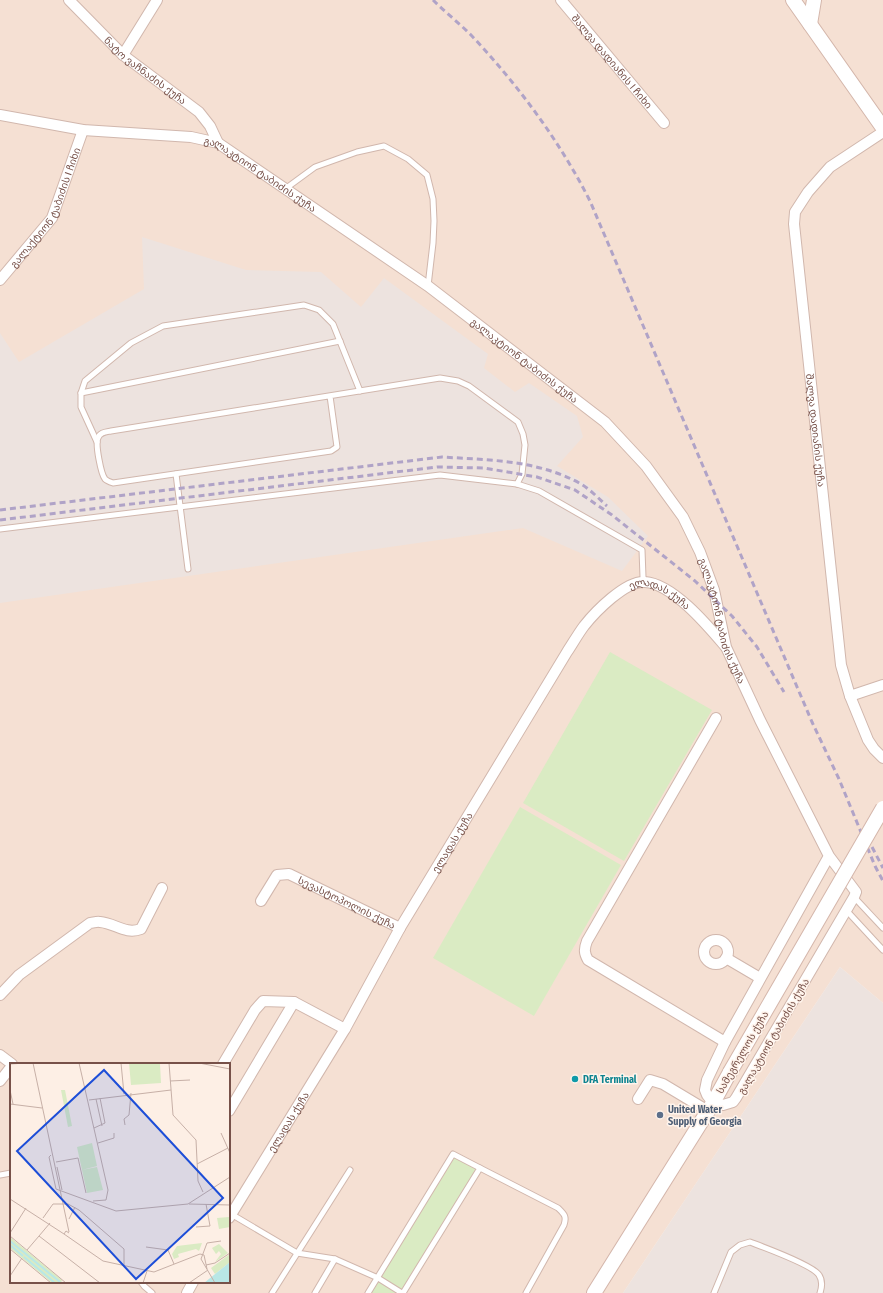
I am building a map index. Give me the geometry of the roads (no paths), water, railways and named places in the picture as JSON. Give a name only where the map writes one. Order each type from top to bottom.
[{"type":"main road","points":[[793,0],[883,128]]},
{"type":"main road","points":[[810,24],[814,0]]},
{"type":"main road","name":"სამეგრელოს ქუჩა","points":[[594,1293],[711,1107],[883,808]]},
{"type":"street","name":"ნატო ვაჩნაძის ქუჩა","points":[[69,0],[123,55],[199,112],[210,126],[218,143]]},
{"type":"street","points":[[123,55],[157,0]]},
{"type":"street","name":"შალვა დადიანის I ჩიხი","points":[[561,0],[664,123]]},
{"type":"street","name":"გალაკტიონ ტაბიძის ქუჩა","points":[[0,115],[83,130],[191,137],[218,143],[428,286],[605,422],[646,466],[683,517],[700,552],[714,590],[726,647],[760,720],[829,856],[856,892],[736,1098],[732,1102],[711,1107]]},
{"type":"street","name":"გალაქტიონ ტაბიძის I ჩიხი","points":[[0,280],[52,218],[83,130]]},
{"type":"street","name":"შალვა დადიანის ქუჩა","points":[[883,132],[830,167],[808,192],[795,212],[794,224],[841,665],[850,696],[868,740],[883,758]]},
{"type":"street","name":"ელადას ქუჩა","points":[[231,1212],[344,1029],[400,928],[567,652],[584,626],[596,612],[624,589],[636,582],[645,582],[666,590],[681,601],[704,622],[726,647]]},
{"type":"street","points":[[850,696],[883,685]]},
{"type":"street","points":[[716,718],[587,942],[584,948],[584,953],[588,960],[725,1042]]},
{"type":"street","points":[[711,1107],[705,1085],[725,1042],[829,856]]},
{"type":"street","name":"სევასტოპოლის ქუჩა","points":[[261,901],[276,875],[289,874],[400,928]]},
{"type":"street","points":[[0,995],[19,975],[90,923],[99,921],[128,931],[141,929],[162,888]]},
{"type":"street","points":[[726,958],[760,978]]},
{"type":"street","points":[[224,1063],[255,1010],[263,1001],[294,1002],[344,1029]]},
{"type":"street","points":[[230,1109],[294,1002]]},
{"type":"street","points":[[0,1055],[11,1063]]},
{"type":"street","points":[[0,1081],[10,1068]]},
{"type":"street","points":[[638,1099],[650,1080],[663,1084],[711,1107]]},
{"type":"street","points":[[187,1293],[192,1283]]},
{"type":"lane","points":[[285,189],[315,167],[357,152],[384,146],[408,159],[427,175],[433,199],[433,243],[428,286]]},
{"type":"lane","points":[[330,396],[337,447],[331,451],[113,483],[106,480],[102,474],[97,443],[81,407],[85,381],[131,343],[163,326],[304,305],[319,310],[333,324],[360,391]]},
{"type":"lane","points":[[82,394],[340,341]]},
{"type":"lane","points":[[97,443],[98,438],[102,433],[440,378],[458,381],[469,386],[518,422],[523,434],[525,445],[522,474],[517,484]]},
{"type":"lane","points":[[176,474],[188,569]]},
{"type":"lane","points":[[0,529],[440,475],[517,484],[539,491],[642,550],[642,577],[645,582]]},
{"type":"lane","points":[[854,897],[883,928]]},
{"type":"lane","points":[[846,910],[883,950]]},
{"type":"lane","points":[[368,1293],[454,1154],[558,1208],[565,1214],[566,1219],[564,1225],[526,1293]]},
{"type":"lane","points":[[231,1212],[297,1253],[335,1259],[378,1278],[403,1293],[480,1168]]},
{"type":"lane","points":[[272,1293],[350,1170]]},
{"type":"lane","points":[[0,1176],[10,1173]]},
{"type":"lane","points":[[714,1293],[731,1252],[740,1245],[750,1242],[810,1267],[819,1275],[823,1287],[820,1293]]},
{"type":"lane","points":[[315,1293],[335,1259]]},
{"type":"lane","points":[[142,1283],[149,1292]]},
{"type":"railway","points":[[433,0],[471,35],[521,93],[565,156],[590,201],[812,722],[839,779],[875,866],[883,881]]},
{"type":"railway","points":[[0,510],[442,457],[513,463],[548,470],[581,484],[607,506]]},
{"type":"railway","points":[[0,520],[437,467],[484,468],[537,477],[575,490],[612,515],[695,581],[732,616],[757,647],[784,692]]},
{"type":"railway","points":[[872,847],[883,868]]},
{"type":"place","name":"DFA Terminal","points":[[575,1079]]},
{"type":"place","name":"United Water Supply of Georgia","points":[[660,1115]]}]
